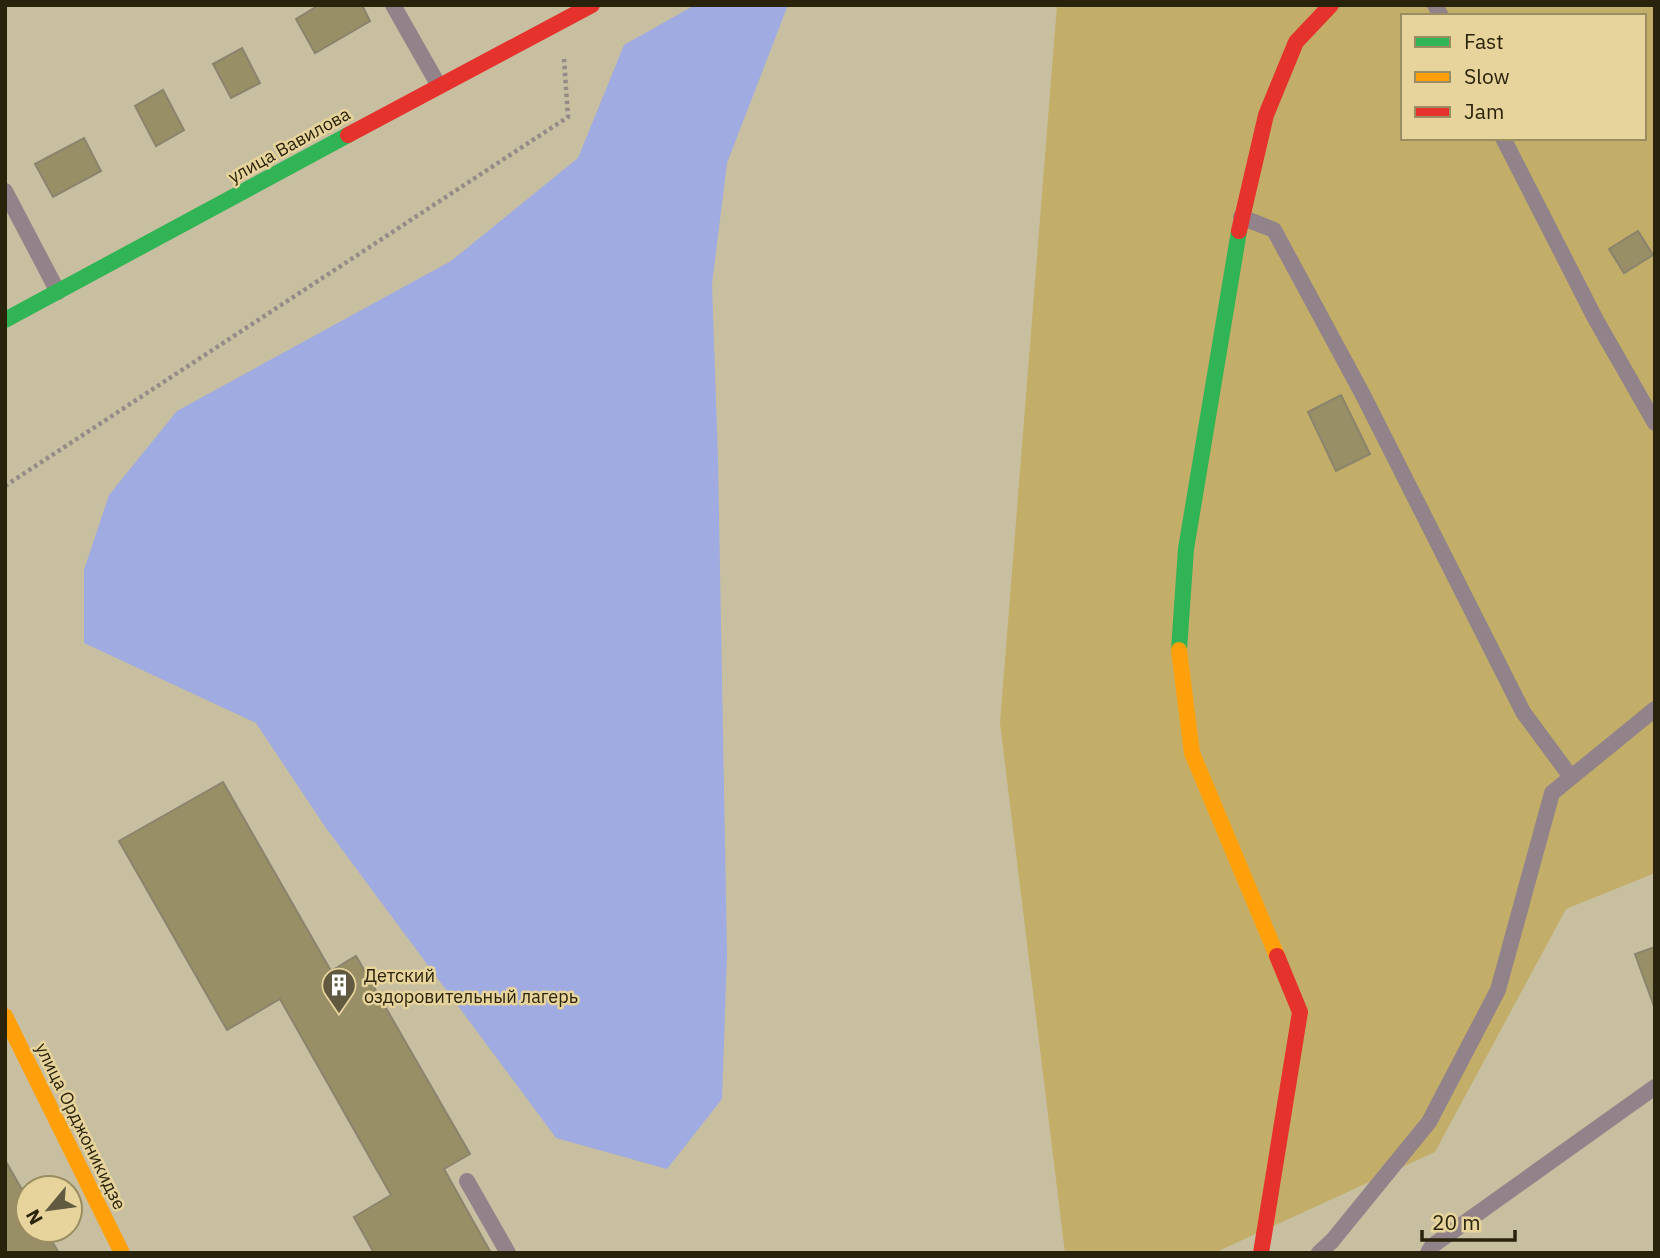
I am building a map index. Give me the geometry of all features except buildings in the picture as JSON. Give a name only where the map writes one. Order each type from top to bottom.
[{"type":"street","name":"улица Вавилова","points":[[5,320],[592,5]]},
{"type":"street","points":[[1261,1253],[1300,1012],[1192,752],[1179,648],[1186,549],[1241,217],[1266,115],[1296,42],[1331,5]]},
{"type":"street","name":"улица Орджоникидзе","points":[[5,1016],[122,1253]]},
{"type":"lane","points":[[393,5],[439,86]]},
{"type":"lane","points":[[1504,140],[1596,320],[1655,422]]},
{"type":"lane","points":[[5,191],[58,292]]},
{"type":"lane","points":[[1241,217],[1274,230],[1363,396],[1523,712],[1571,776]]},
{"type":"lane","points":[[1319,1253],[1332,1241],[1429,1122],[1498,990],[1552,793],[1655,709]]},
{"type":"lane","points":[[1428,1253],[1432,1246],[1655,1087]]},
{"type":"lane","points":[[467,1181],[509,1253]]},
{"type":"path","points":[[5,486],[568,117],[562,21]]},
{"type":"shaded area","points":[[1057,5],[1655,5],[1655,873],[1566,909],[1435,1152],[1214,1253],[1065,1253],[1000,723]]},
{"type":"water","points":[[695,5],[788,5],[727,163],[712,284],[727,954],[722,1099],[667,1169],[556,1138],[326,828],[256,723],[84,643],[84,570],[109,495],[177,411],[451,261],[578,158],[624,45]]},
{"type":"traffic: fast","points":[[5,320],[348,135]]},
{"type":"traffic: fast","points":[[1179,650],[1186,549],[1239,231]]},
{"type":"traffic: slow","points":[[1179,650],[1192,753],[1277,956]]},
{"type":"traffic: slow","points":[[5,1016],[122,1253]]},
{"type":"traffic: jam","points":[[348,135],[592,5]]},
{"type":"traffic: jam","points":[[1239,231],[1266,115],[1296,42],[1331,5]]},
{"type":"traffic: jam","points":[[1261,1253],[1300,1012],[1277,956]]},
{"type":"place","name":"Детский оздоровительный лагерь","points":[[339,1015]]}]
